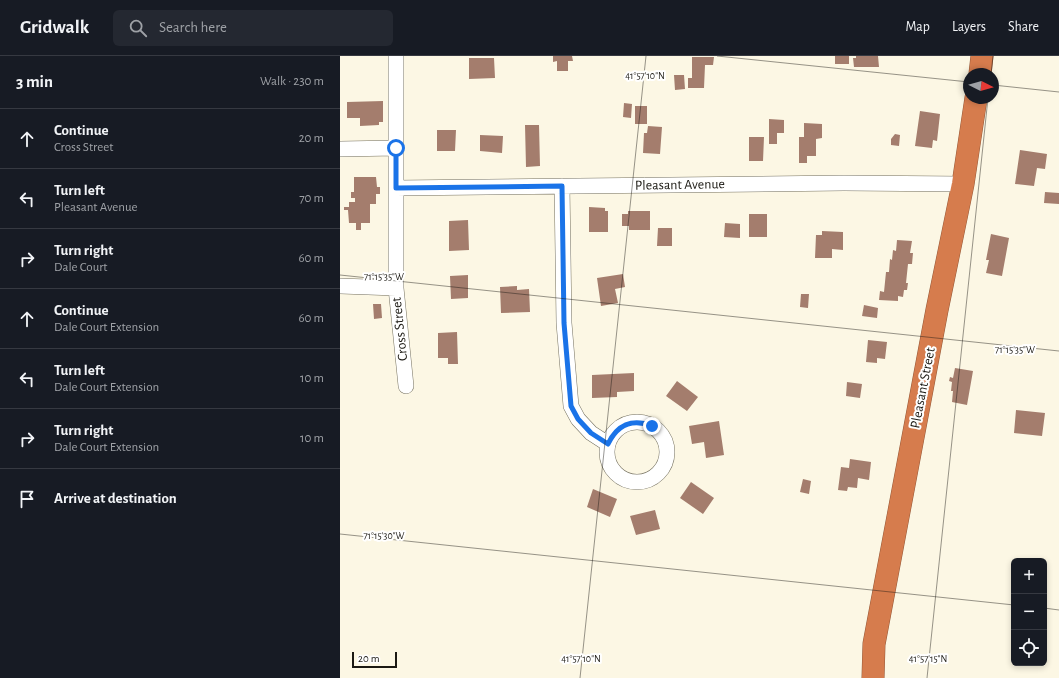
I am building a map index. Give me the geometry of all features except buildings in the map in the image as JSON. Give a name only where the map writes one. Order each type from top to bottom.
[{"type":"highway","points":[[981,68],[982,56]]},
{"type":"highway","name":"Pleasant Street","points":[[873,678],[874,644],[937,310],[963,184],[975,104]]},
{"type":"street","name":"Cross Street","points":[[396,56],[396,288],[406,386]]},
{"type":"street","points":[[340,149],[396,148]]},
{"type":"street","name":"Pleasant Avenue","points":[[396,188],[844,183],[963,184]]},
{"type":"street","points":[[562,186],[564,323],[571,406],[578,419],[591,433],[608,444]]},
{"type":"street","points":[[340,286],[396,288]]},
{"type":"route","points":[[396,148],[396,188],[562,186],[564,323],[571,406],[578,419],[591,433],[608,444],[622,426],[637,422],[652,426]]}]
